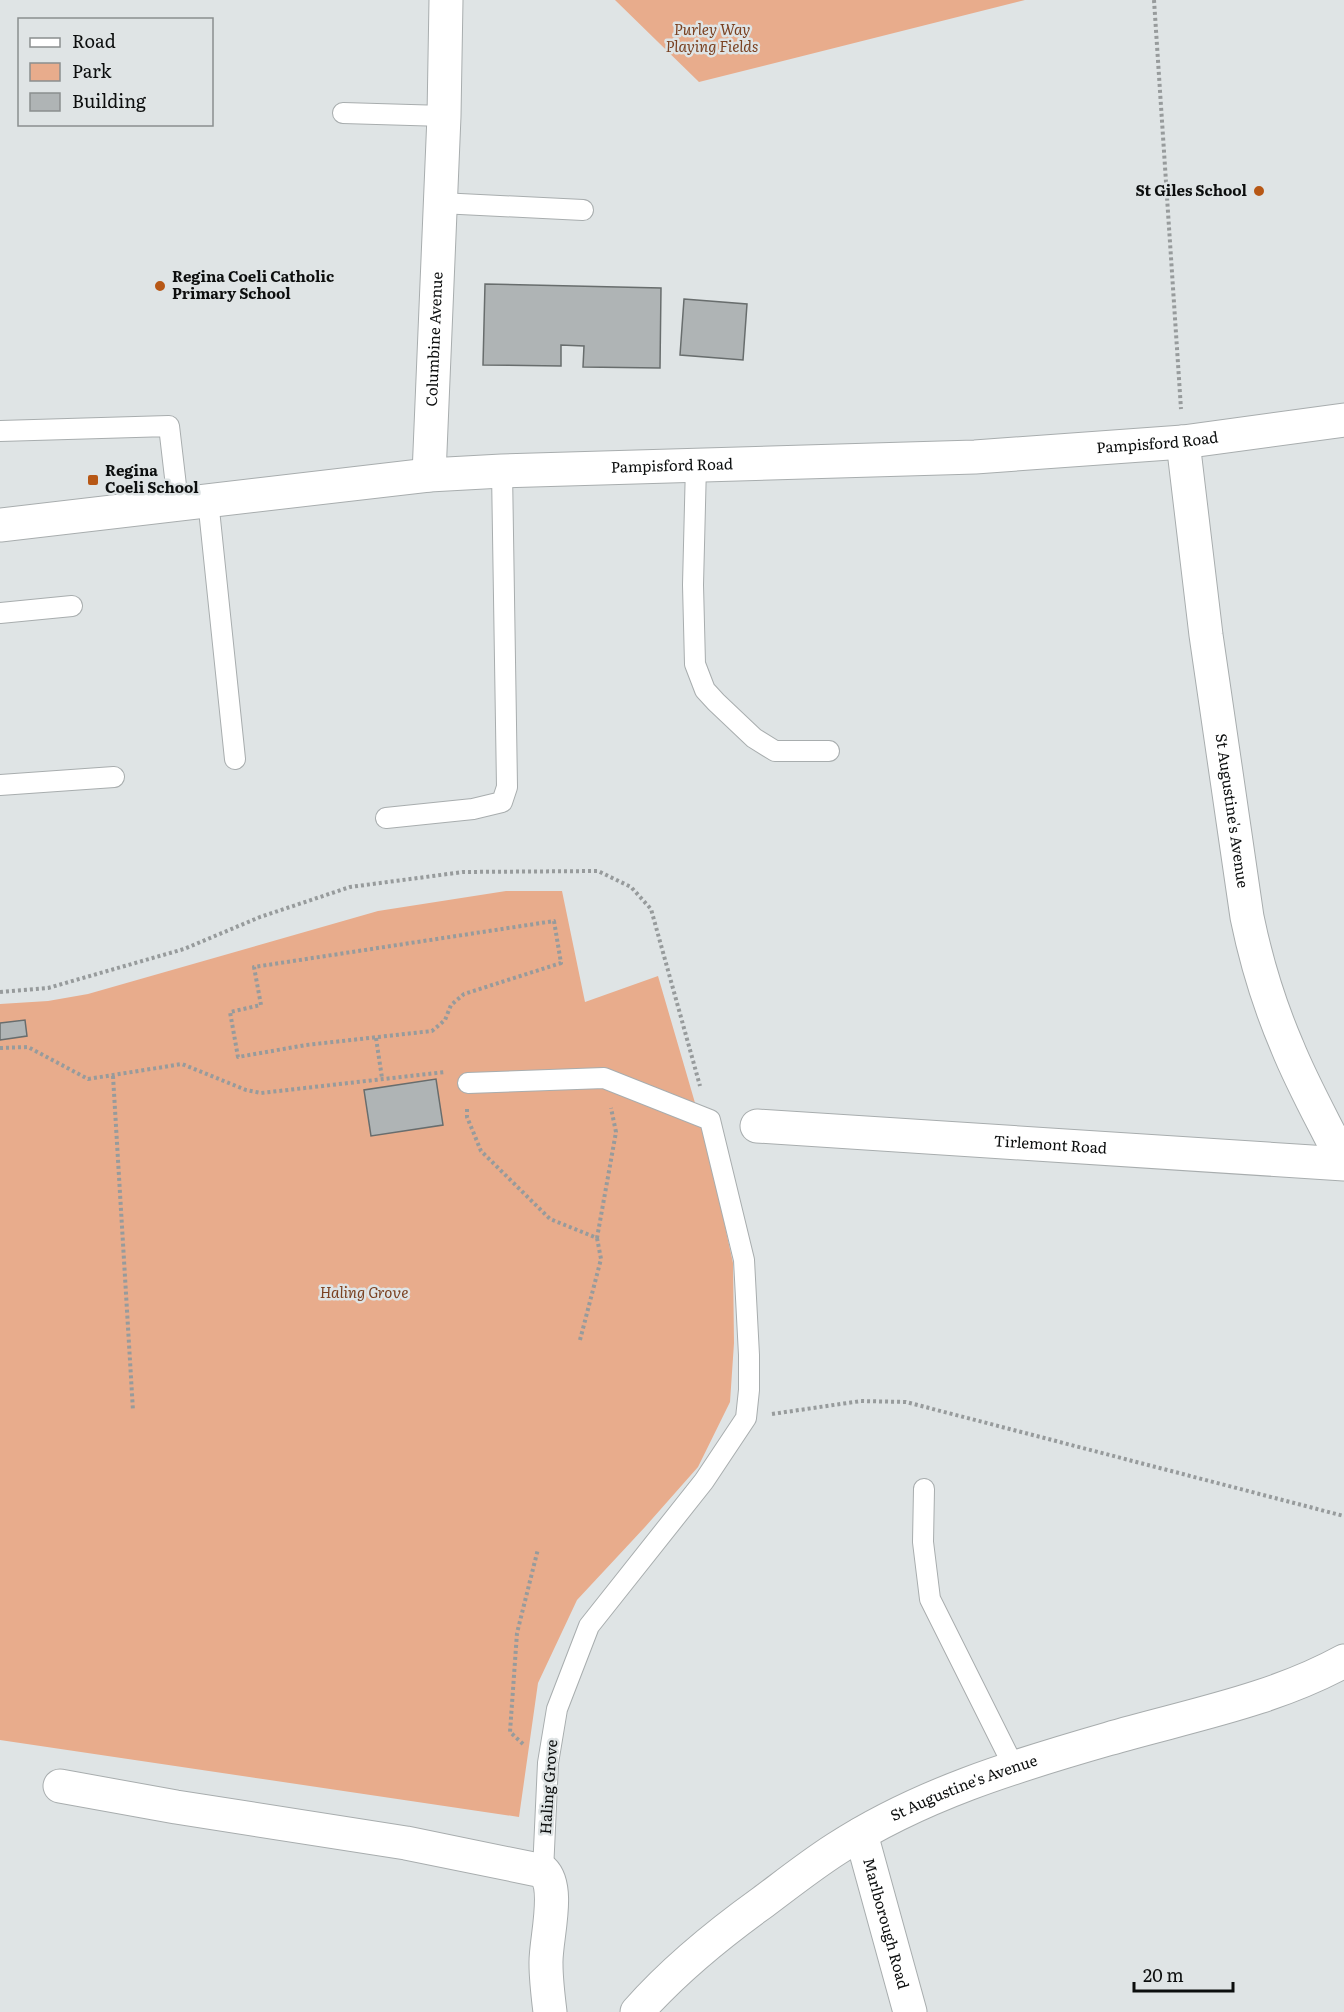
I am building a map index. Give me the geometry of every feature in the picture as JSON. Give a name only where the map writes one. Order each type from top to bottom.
[{"type":"street","name":"Columbine Avenue","points":[[429,475],[444,116],[446,0]]},
{"type":"street","name":"Pampisford Road","points":[[0,525],[429,475],[975,457],[1183,442],[1344,420]]},
{"type":"street","name":"St Augustine's Avenue","points":[[1183,442],[1206,635],[1247,917],[1254,949],[1264,986],[1288,1048],[1344,1163]]},
{"type":"street","name":"Tirlemont Road","points":[[757,1126],[1344,1163]]},
{"type":"street","name":"St Augustine's Avenue","points":[[637,2012],[667,1979],[695,1954],[836,1849],[861,1834],[930,1800],[1014,1767],[1245,1701],[1321,1674],[1344,1661]]},
{"type":"street","points":[[60,1786],[176,1807],[406,1843],[543,1871]]},
{"type":"street","name":"Marlborough Road","points":[[861,1834],[910,2012]]},
{"type":"street","name":"Haling Grove","points":[[543,1871],[548,1876],[552,1897],[545,1962],[550,2012]]},
{"type":"lane","points":[[343,113],[444,116]]},
{"type":"lane","points":[[440,203],[583,210]]},
{"type":"lane","points":[[0,431],[169,426],[193,501],[236,759]]},
{"type":"lane","points":[[696,465],[693,585],[695,664],[705,690],[754,738],[775,752],[829,751]]},
{"type":"lane","points":[[386,818],[473,809],[502,802],[507,787],[502,471]]},
{"type":"lane","points":[[0,613],[72,606]]},
{"type":"lane","points":[[0,785],[114,777]]},
{"type":"lane","points":[[468,1083],[604,1078],[710,1120]]},
{"type":"lane","name":"Haling Grove","points":[[543,1871],[548,1763],[557,1709],[589,1626],[704,1481],[746,1418],[749,1355],[744,1260],[710,1120]]},
{"type":"lane","points":[[924,1489],[923,1542],[930,1599],[1014,1767]]},
{"type":"path","points":[[1154,0],[1183,442]]},
{"type":"path","points":[[0,992],[48,988],[184,949],[260,917],[350,887],[463,872],[598,871],[631,887],[651,909],[710,1120]]},
{"type":"path","points":[[554,921],[561,963],[464,993],[451,1005],[444,1020],[432,1031],[376,1038],[306,1045],[238,1057],[230,1012],[261,1005],[254,967],[554,921]]},
{"type":"path","points":[[376,1038],[382,1078]]},
{"type":"path","points":[[0,1048],[28,1047],[88,1079],[182,1064],[246,1090],[261,1093],[452,1071],[468,1083],[467,1117],[481,1151],[550,1219],[597,1238]]},
{"type":"path","points":[[113,1076],[134,1411]]},
{"type":"path","points":[[580,1340],[601,1259],[597,1238],[616,1132],[604,1078]]},
{"type":"path","points":[[746,1418],[861,1401],[906,1402],[1344,1516]]},
{"type":"path","points":[[538,1550],[517,1633],[510,1732],[548,1763]]},
{"type":"green space","name":"Purley Way Playing Fields","points":[[615,0],[1025,0],[699,82]]},
{"type":"green space","name":"Haling Grove","points":[[506,891],[562,891],[585,1002],[658,976],[707,1144],[733,1263],[734,1343],[730,1402],[698,1467],[577,1600],[538,1683],[519,1817],[0,1740],[0,1004],[48,1001],[88,994],[378,911]]},
{"type":"building","points":[[485,284],[661,288],[660,368],[583,367],[584,346],[561,345],[561,366],[483,365]]},
{"type":"building","points":[[684,299],[747,304],[743,360],[680,355]]},
{"type":"building","points":[[25,1020],[27,1036],[0,1040],[0,1023]]},
{"type":"building","points":[[436,1079],[443,1125],[371,1136],[364,1090]]},
{"type":"place","name":"St Giles School","points":[[1259,191]]},
{"type":"place","name":"Regina Coeli Catholic Primary School","points":[[160,286]]},
{"type":"place","name":"Regina Coeli School","points":[[93,480]]}]
